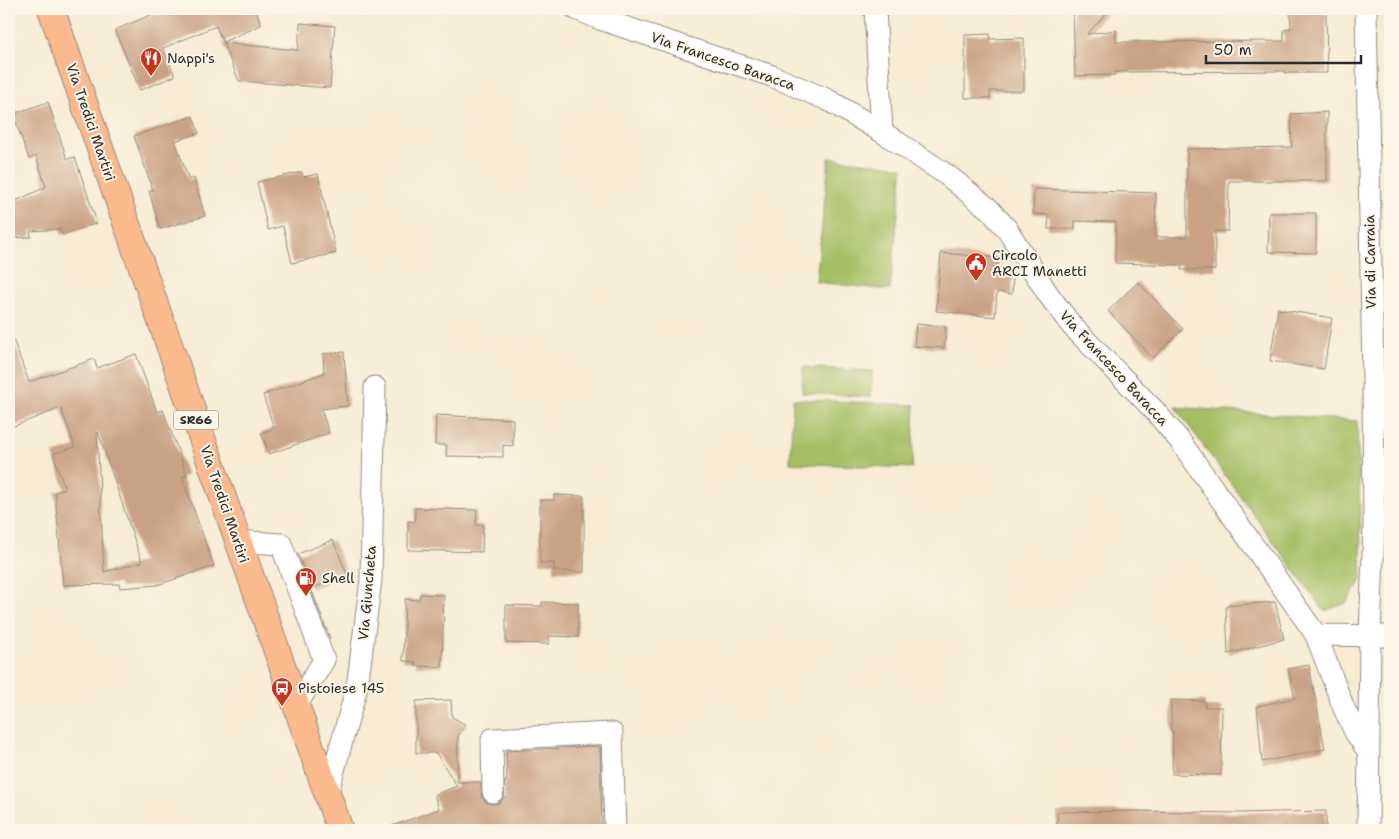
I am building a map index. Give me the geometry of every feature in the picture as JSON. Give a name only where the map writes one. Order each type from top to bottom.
[{"type":"main road","name":"Via Tredici Martiri","points":[[51,9],[340,830]]},
{"type":"street","name":"Via Francesco Baracca","points":[[576,9],[600,19],[772,76],[845,109],[946,175],[989,209],[1007,229],[1048,294],[1072,326],[1154,410],[1180,440],[1316,635],[1343,706],[1355,732],[1368,751]]},
{"type":"street","points":[[875,9],[882,132]]},
{"type":"street","name":"Via di Carraia","points":[[1366,9],[1374,527],[1380,636]]},
{"type":"street","name":"Via Giuncheta","points":[[327,795],[357,686],[371,580],[375,387]]},
{"type":"street","points":[[238,541],[281,544],[324,660],[296,706]]},
{"type":"street","points":[[1316,635],[1380,636],[1368,751],[1368,830]]},
{"type":"street","points":[[493,792],[492,739],[612,733],[615,830]]},
{"type":"green space","points":[[829,158],[903,167],[890,290],[816,282]]},
{"type":"green space","points":[[803,367],[872,371],[871,397],[802,393]]},
{"type":"green space","points":[[793,399],[915,405],[912,468],[790,463]]},
{"type":"green space","points":[[1175,407],[1357,421],[1362,579],[1346,603],[1324,611]]},
{"type":"building","points":[[165,9],[256,9],[261,25],[223,42],[216,26],[163,48],[175,76],[140,90],[115,30]]},
{"type":"building","points":[[1073,9],[1111,9],[1087,34],[1116,30],[1116,42],[1284,41],[1284,30],[1291,28],[1290,11],[1326,9],[1327,73],[1285,73],[1285,71],[1115,72],[1115,75],[1075,76]]},
{"type":"building","points":[[300,23],[335,26],[330,88],[239,81],[223,43],[298,50]]},
{"type":"building","points":[[990,34],[990,39],[1024,38],[1024,91],[990,91],[990,98],[965,98],[965,35]]},
{"type":"building","points":[[48,102],[67,159],[75,157],[97,223],[62,235],[60,229],[30,231],[31,237],[9,238],[9,204],[46,187],[36,156],[29,159],[13,114]]},
{"type":"building","points":[[1327,112],[1327,181],[1229,181],[1228,231],[1215,231],[1215,270],[1181,270],[1181,265],[1115,263],[1116,222],[1075,221],[1075,229],[1048,229],[1049,215],[1033,214],[1034,189],[1156,193],[1155,237],[1187,237],[1187,149],[1292,147],[1291,114]]},
{"type":"building","points":[[193,116],[199,133],[175,141],[189,180],[194,178],[205,216],[160,229],[149,191],[153,190],[134,136]]},
{"type":"building","points":[[302,172],[303,177],[318,174],[336,253],[292,263],[283,226],[268,230],[257,182]]},
{"type":"building","points":[[1269,213],[1316,213],[1316,253],[1268,252]]},
{"type":"building","points":[[941,253],[998,258],[997,273],[1013,275],[1012,294],[997,292],[995,317],[936,311]]},
{"type":"building","points":[[1138,282],[1183,329],[1153,358],[1108,311]]},
{"type":"building","points":[[1278,309],[1332,318],[1324,369],[1270,361]]},
{"type":"building","points":[[916,324],[946,327],[944,348],[914,346]]},
{"type":"building","points":[[9,334],[11,334],[29,382],[94,359],[97,368],[136,354],[157,412],[163,410],[180,456],[187,476],[182,477],[214,566],[157,585],[120,588],[119,584],[63,585],[55,492],[65,489],[53,454],[75,447],[61,408],[9,428]],"holes":[[[97,432],[142,562],[104,572]]]},
{"type":"building","points":[[344,352],[348,406],[321,409],[329,433],[269,454],[261,433],[274,428],[263,395],[324,373],[323,354]]},
{"type":"building","points":[[436,415],[513,419],[513,446],[503,445],[503,457],[446,456],[447,445],[435,445]]},
{"type":"building","points":[[554,495],[584,496],[584,572],[554,571],[554,563],[540,563],[540,500],[554,500]]},
{"type":"building","points":[[415,508],[477,510],[476,525],[483,525],[482,552],[408,550],[408,521],[415,522]]},
{"type":"building","points":[[333,540],[347,574],[311,589],[298,554]]},
{"type":"building","points":[[420,594],[444,595],[442,667],[415,666],[416,662],[403,661],[405,599],[419,600]]},
{"type":"building","points":[[542,602],[578,603],[578,637],[549,636],[549,644],[506,643],[506,605],[542,606]]},
{"type":"building","points":[[1275,602],[1284,639],[1228,654],[1226,606]]},
{"type":"building","points":[[1309,665],[1325,749],[1262,762],[1257,706],[1295,698],[1288,669]]},
{"type":"building","points":[[451,700],[452,717],[466,725],[458,736],[457,782],[480,782],[482,798],[487,803],[499,803],[504,798],[505,781],[507,781],[506,751],[600,746],[602,830],[386,830],[386,828],[439,809],[434,795],[457,786],[436,753],[416,753],[416,701]]},
{"type":"building","points":[[1171,700],[1205,701],[1205,707],[1222,707],[1221,775],[1172,774],[1173,731],[1171,731]]},
{"type":"building","points":[[1326,811],[1326,830],[1057,830],[1057,812],[1237,813]]},
{"type":"place","name":"Nappi's","points":[[151,77]]},
{"type":"place","name":"Circolo ARCI Manetti","points":[[976,282]]},
{"type":"place","name":"Shell","points":[[306,597]]},
{"type":"place","name":"Pistoiese 145","points":[[282,707]]}]
